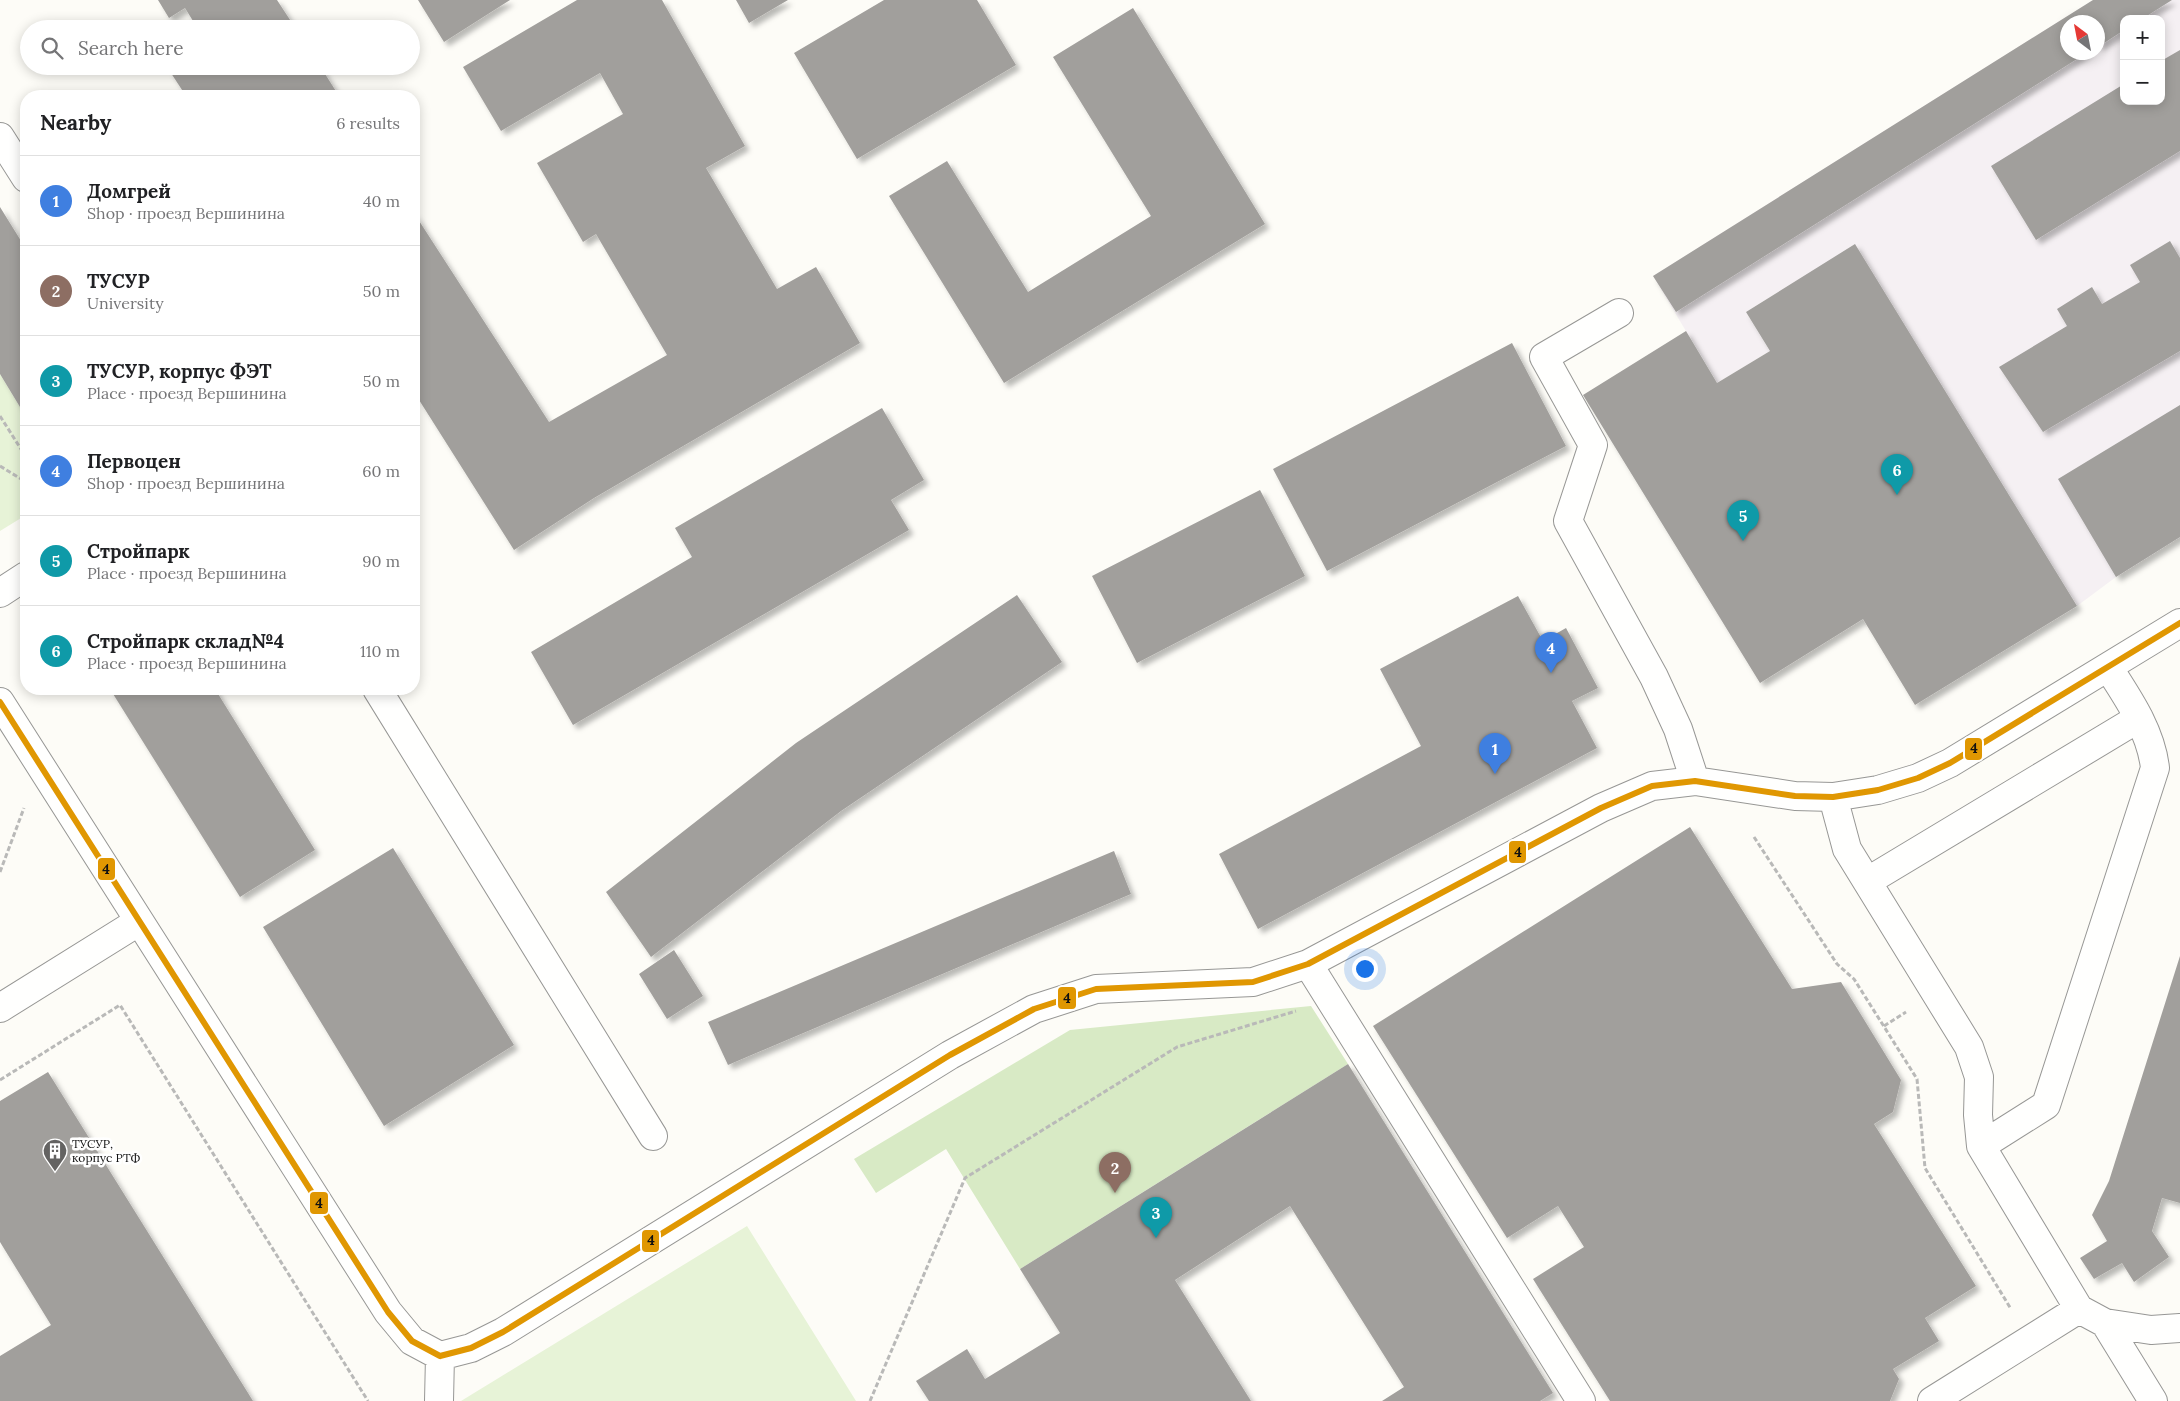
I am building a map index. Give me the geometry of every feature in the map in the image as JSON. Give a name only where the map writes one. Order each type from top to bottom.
[{"type":"street","points":[[0,137],[20,169]]},
{"type":"street","points":[[1619,313],[1544,357],[1593,445],[1568,521],[1654,677],[1678,728],[1695,781]]},
{"type":"street","points":[[0,593],[20,580]]},
{"type":"street","points":[[0,702],[9,736],[138,922],[388,1312],[412,1341],[440,1356],[471,1348],[503,1332],[950,1054],[1034,1009],[1096,989],[1253,982],[1308,964],[1601,808],[1652,786],[1695,781],[1795,796],[1833,797],[1878,790],[1918,778],[1950,763],[2180,623]]},
{"type":"street","points":[[1981,1146],[2046,1105],[2156,768],[2153,747],[2139,718],[2108,667]]},
{"type":"street","points":[[381,695],[653,1136]]},
{"type":"street","points":[[1868,881],[2139,718]]},
{"type":"street","points":[[1833,797],[1848,849],[1969,1047],[1979,1077],[1978,1115],[1981,1146],[2079,1309],[2105,1323],[2151,1330],[2180,1328]]},
{"type":"street","points":[[0,1008],[138,922]]},
{"type":"street","points":[[1308,964],[1571,1397]]},
{"type":"street","points":[[1932,1401],[2079,1309]]},
{"type":"street","points":[[2105,1323],[2152,1401]]},
{"type":"street","points":[[439,1401],[440,1356]]},
{"type":"path","points":[[0,416],[20,448]]},
{"type":"path","points":[[0,466],[20,478]]},
{"type":"path","points":[[0,872],[26,803]]},
{"type":"path","points":[[1754,837],[1837,964],[1854,979],[1917,1079],[1925,1168],[2030,1340]]},
{"type":"path","points":[[0,1080],[120,1005],[368,1401]]},
{"type":"path","points":[[870,1401],[965,1178],[1177,1047],[1301,1009]]},
{"type":"shaded area","points":[[2093,0],[2180,0],[2180,537],[2116,577],[2077,606],[1855,245],[1746,312],[1770,351],[1717,383],[1653,276],[2060,21],[2060,60],[2105,60],[2105,15],[2069,15]]},
{"type":"green space","points":[[0,374],[20,407],[20,519],[0,531]]},
{"type":"green space","points":[[1311,1006],[1348,1064],[1020,1269],[946,1149],[876,1193],[854,1159],[1070,1030]]},
{"type":"green space","points":[[747,1226],[856,1401],[461,1401]]},
{"type":"building","points":[[158,0],[277,0],[290,20],[192,20],[185,8],[169,18]]},
{"type":"building","points":[[418,0],[510,0],[444,42]]},
{"type":"building","points":[[577,0],[662,0],[745,146],[706,168],[777,289],[816,267],[860,343],[594,498],[514,550],[420,401],[420,222],[549,422],[667,355],[596,234],[583,242],[537,163],[623,114],[600,73],[501,131],[463,67]]},
{"type":"building","points":[[736,0],[788,0],[749,23]]},
{"type":"building","points":[[884,0],[977,0],[1016,65],[857,159],[794,53]]},
{"type":"building","points":[[2093,0],[2172,0],[2148,15],[2120,15],[2120,33],[2105,42],[2105,15],[2069,15]]},
{"type":"building","points":[[1133,8],[1265,224],[1004,383],[889,196],[947,161],[1028,292],[1151,216],[1053,57]]},
{"type":"building","points":[[2060,21],[2060,60],[2075,60],[1676,312],[1653,276]]},
{"type":"building","points":[[2180,50],[2180,151],[2036,240],[1991,166],[2120,86],[2120,105],[2165,105],[2165,59]]},
{"type":"building","points":[[172,75],[326,75],[335,90],[182,90]]},
{"type":"building","points":[[0,207],[20,239],[20,407],[0,374]]},
{"type":"building","points":[[2170,241],[2180,258],[2180,351],[2043,432],[1999,367],[2067,326],[2057,309],[2092,287],[2102,304],[2140,282],[2130,265]]},
{"type":"building","points":[[1855,244],[2077,606],[1915,705],[1863,619],[1760,683],[1583,395],[1686,331],[1717,383],[1770,351],[1746,312]]},
{"type":"building","points":[[1512,343],[1566,446],[1327,571],[1273,469]]},
{"type":"building","points":[[2180,405],[2180,537],[2116,577],[2058,479]]},
{"type":"building","points":[[882,408],[924,480],[891,500],[909,530],[573,725],[531,652],[692,557],[675,528]]},
{"type":"building","points":[[1260,490],[1305,576],[1137,663],[1092,576]]},
{"type":"building","points":[[1017,595],[1062,662],[841,811],[651,957],[606,892],[796,743]]},
{"type":"building","points":[[1518,596],[1543,641],[1566,628],[1598,688],[1572,701],[1597,748],[1258,929],[1219,854],[1421,746],[1380,669]]},
{"type":"building","points":[[114,695],[219,695],[315,850],[240,897]]},
{"type":"building","points":[[1690,827],[1792,989],[1841,982],[1901,1080],[1893,1112],[1874,1124],[1976,1286],[1925,1318],[1939,1341],[1893,1369],[1899,1379],[1890,1401],[1610,1401],[1533,1279],[1584,1247],[1558,1206],[1507,1238],[1373,1026]]},
{"type":"building","points":[[393,848],[514,1045],[384,1126],[263,927]]},
{"type":"building","points":[[1114,851],[1131,894],[728,1065],[708,1022]]},
{"type":"building","points":[[674,950],[703,996],[667,1019],[639,974]]},
{"type":"building","points":[[2180,956],[2180,1203],[2162,1198],[2152,1231],[2169,1257],[2134,1282],[2122,1263],[2094,1279],[2080,1258],[2107,1241],[2092,1215],[2109,1181]]},
{"type":"building","points":[[1348,1064],[1553,1393],[1540,1401],[1382,1401],[1404,1387],[1290,1206],[1175,1280],[1251,1401],[929,1401],[916,1381],[967,1349],[985,1379],[1060,1333],[1020,1269]]},
{"type":"building","name":"ТУСУР, корпус РТФ","points":[[48,1072],[253,1401],[0,1401],[0,1356],[51,1325],[0,1242],[0,1101]]},
{"type":"transit line","name":"4","points":[[440,1356],[471,1348],[503,1332],[950,1055],[1034,1009],[1096,989],[1253,982],[1308,964],[1601,808],[1652,786],[1695,781],[1795,796],[1833,797],[1878,790],[1918,778],[1950,763],[2180,623]]},
{"type":"transit line","name":"4","points":[[0,702],[388,1312],[412,1341],[440,1356]]},
{"type":"place","name":"Стройпарк склад№4","points":[[1897,495]]},
{"type":"place","name":"Стройпарк","points":[[1743,541]]},
{"type":"place","name":"Первоцен","points":[[1551,673]]},
{"type":"place","name":"Домгрей","points":[[1495,774]]},
{"type":"place","name":"ТУСУР, корпус РТФ","points":[[55,1172]]},
{"type":"place","name":"ТУСУР","points":[[1115,1193]]},
{"type":"place","name":"ТУСУР, корпус ФЭТ","points":[[1156,1238]]}]
